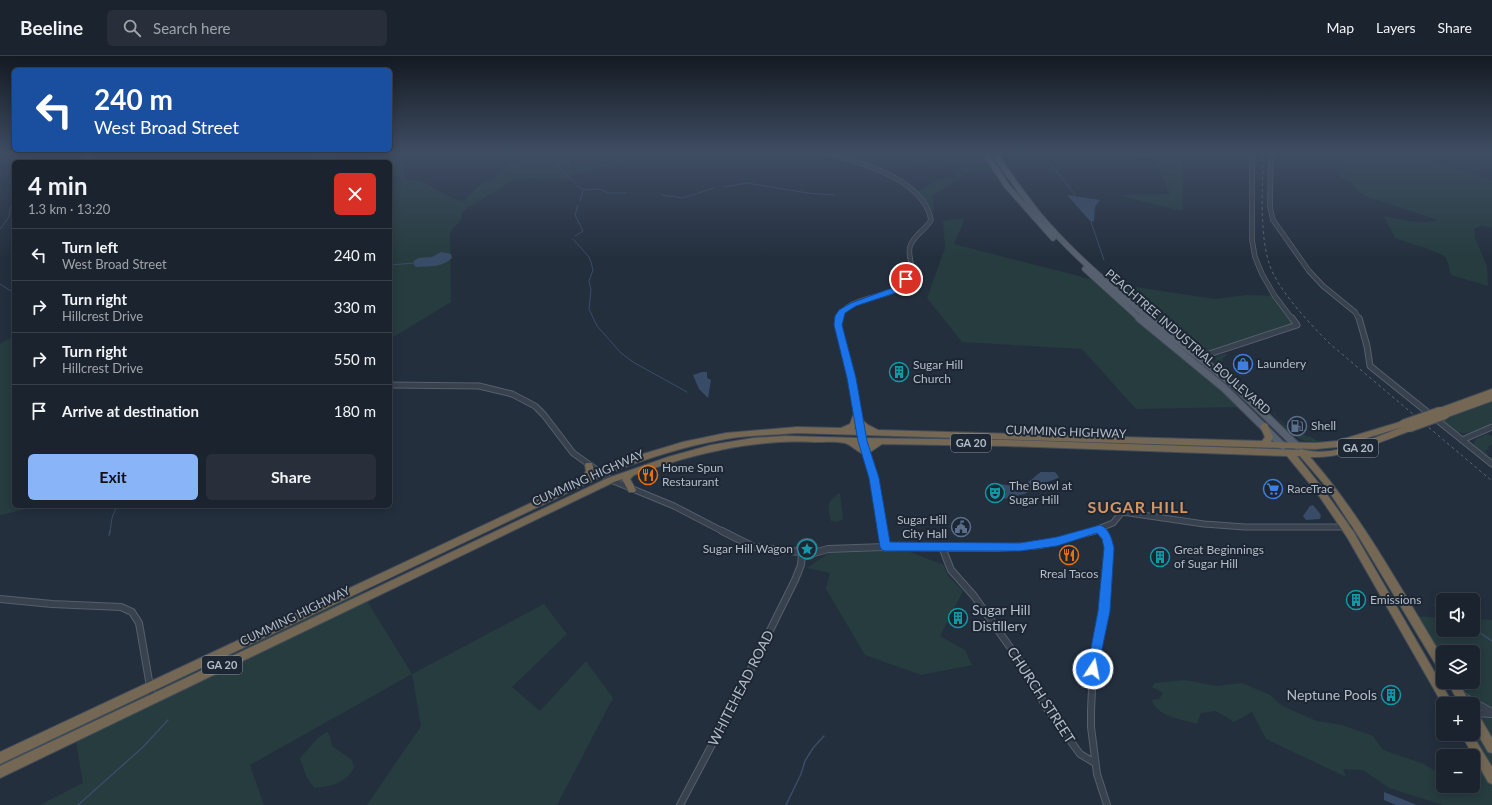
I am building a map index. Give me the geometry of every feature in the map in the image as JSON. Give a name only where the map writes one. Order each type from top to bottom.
[{"type":"highway","name":"GA 20","points":[[1290,454],[1324,454],[1343,452],[1358,448],[1406,426],[1492,392]]},
{"type":"highway","name":"GA 20","points":[[1442,413],[1492,398]]},
{"type":"highway","points":[[842,432],[853,426],[858,418],[865,427],[882,437],[866,452],[846,440]]},
{"type":"highway","points":[[1260,445],[1266,443],[1269,437],[1264,426]]},
{"type":"highway","name":"GA 20","points":[[1260,445],[1297,446],[1337,444],[1406,426]]},
{"type":"highway","name":"CUMMING HIGHWAY","points":[[0,758],[602,473],[659,451],[726,436],[743,434],[790,431],[842,432],[862,437]]},
{"type":"highway","name":"CUMMING HIGHWAY","points":[[0,772],[152,698],[611,480],[691,452],[754,441],[793,438],[846,440],[862,437],[1142,441],[1260,445]]},
{"type":"highway","name":"CUMMING HIGHWAY","points":[[882,437],[1290,454]]},
{"type":"highway","name":"PEACHTREE INDUSTRIAL BOULEVARD","points":[[1283,446],[1346,527],[1444,697]]},
{"type":"highway","name":"PEACHTREE INDUSTRIAL BOULEVARD","points":[[1297,446],[1327,482],[1358,527],[1436,655]]},
{"type":"highway","points":[[1324,454],[1319,456],[1317,460],[1327,482]]},
{"type":"highway","points":[[581,483],[590,471],[589,465]]},
{"type":"highway","points":[[631,472],[626,479],[632,490]]},
{"type":"highway","points":[[1456,689],[1462,697]]},
{"type":"highway","points":[[1480,727],[1492,748]]},
{"type":"highway","points":[[1470,741],[1492,778]]},
{"type":"main road","name":"PEACHTREE INDUSTRIAL BOULEVARD","points":[[1009,188],[1040,225],[1122,304],[1228,392],[1283,446]]},
{"type":"main road","name":"PEACHTREE INDUSTRIAL BOULEVARD","points":[[1017,188],[1047,224],[1084,262],[1256,405],[1297,446]]},
{"type":"street","points":[[885,547],[874,478],[862,437],[851,378],[838,325],[839,316],[842,312],[853,305],[888,293],[900,286],[910,270],[908,252],[911,244],[930,224],[931,220],[927,207],[920,196],[910,188]]},
{"type":"street","points":[[1190,360],[1298,325],[1284,309],[1258,266],[1252,240],[1252,188]]},
{"type":"street","points":[[1270,188],[1270,207],[1273,220],[1309,271],[1323,286],[1355,312],[1360,320],[1367,346],[1370,366],[1382,378],[1492,464]]},
{"type":"street","points":[[392,385],[479,386],[512,394],[535,406],[549,420],[574,453],[611,480],[632,490],[674,506],[747,544],[761,548],[812,554],[828,549],[885,547],[998,548],[1041,545],[1100,529],[1113,523],[1122,512],[1210,524],[1245,527],[1358,527]]},
{"type":"street","points":[[1462,440],[1492,427]]},
{"type":"street","points":[[1100,529],[1109,543],[1104,611],[1093,669],[1091,727],[1093,762],[1107,805]]},
{"type":"street","points":[[785,550],[808,543],[828,549]]},
{"type":"street","points":[[801,545],[799,548],[801,553]]},
{"type":"street","points":[[812,545],[815,548],[812,554]]},
{"type":"street","name":"CHURCH STREET","points":[[942,547],[951,570],[974,596],[1033,680],[1044,706],[1080,754],[1093,762]]},
{"type":"street","name":"WHITEHEAD ROAD","points":[[680,805],[713,744],[799,569],[803,558],[801,553]]},
{"type":"street","name":"WHITEHEAD ROAD","points":[[799,569],[812,554]]},
{"type":"street","points":[[0,599],[52,604],[121,607],[132,612],[140,623],[152,698]]},
{"type":"street","points":[[1459,693],[1492,713]]},
{"type":"street","points":[[1480,714],[1492,713]]},
{"type":"green space","points":[[392,188],[434,188],[454,199],[463,201],[477,188],[501,188],[462,212],[461,220],[450,232],[451,302],[392,338]]},
{"type":"green space","points":[[923,188],[945,188],[932,196],[934,206],[933,212],[916,192]]},
{"type":"green space","points":[[1167,188],[1183,188],[1183,211],[1122,195],[1170,194]]},
{"type":"green space","points":[[1355,188],[1492,188],[1492,228],[1482,225],[1474,229],[1475,238],[1487,266],[1488,286],[1451,275],[1447,261],[1442,255],[1395,238],[1384,216],[1418,222],[1432,222],[1438,220],[1365,196]]},
{"type":"green space","points":[[965,218],[954,244],[1102,282],[1215,299],[1247,295],[1279,296],[1286,310],[1296,324],[1253,340],[1194,355],[1218,375],[1245,407],[1136,409],[1082,349],[962,342],[927,298],[945,248],[943,221]]},
{"type":"green space","points":[[12,337],[12,508],[32,508],[0,515],[0,344]]},
{"type":"green space","points":[[1227,353],[1221,362],[1267,406],[1272,407],[1265,407],[1217,364],[1215,361],[1217,356]]},
{"type":"green space","points":[[1492,402],[1492,423],[1476,430],[1460,433],[1440,421]]},
{"type":"green space","points":[[1276,412],[1275,415],[1291,431],[1311,437],[1319,442],[1305,441],[1294,435],[1275,416],[1273,413]]},
{"type":"green space","points":[[1487,434],[1492,436],[1492,444],[1488,447],[1489,450],[1485,450],[1489,457],[1492,457],[1492,461],[1473,445],[1476,439]]},
{"type":"green space","points":[[840,493],[843,519],[838,522],[831,521],[829,504],[833,498]]},
{"type":"green space","points":[[885,551],[910,552],[944,565],[947,575],[963,591],[940,636],[965,650],[972,665],[921,675],[865,655],[826,589],[830,573],[807,568],[829,553]]},
{"type":"green space","points":[[359,588],[412,674],[250,765],[264,805],[40,805],[83,783],[74,730],[0,768],[0,762]]},
{"type":"green space","points":[[544,604],[567,634],[512,687],[540,711],[586,661],[613,698],[557,805],[367,805],[421,726],[412,674]]},
{"type":"green space","points":[[1416,616],[1436,617],[1436,637],[1480,637],[1480,619],[1492,620],[1492,805],[1443,805],[1389,788],[1363,770],[1343,769],[1346,777],[1266,739],[1252,712],[1234,722],[1216,711],[1201,713],[1197,724],[1164,714],[1155,706],[1152,700],[1159,699],[1163,693],[1152,687],[1155,683],[1185,680],[1216,686],[1242,683],[1270,695],[1282,706],[1317,721],[1342,725],[1373,736],[1383,750],[1424,764],[1436,772],[1436,793],[1480,793],[1480,749],[1475,749],[1473,741],[1480,741],[1480,697],[1455,697],[1451,689],[1480,689],[1480,645],[1436,645],[1436,658]]},
{"type":"green space","points":[[327,732],[330,736],[332,746],[352,760],[354,768],[342,781],[332,785],[314,788],[306,776],[300,758],[319,737]]},
{"type":"water","points":[[1067,195],[1100,200],[1095,207],[1094,221],[1091,222]]},
{"type":"water","points":[[441,252],[451,254],[452,258],[435,266],[416,267],[414,265],[414,261],[418,258],[432,257]]},
{"type":"water","points":[[707,372],[707,378],[711,380],[708,398],[699,389],[693,375]]},
{"type":"water","points":[[1041,472],[1055,472],[1059,477],[1038,485],[1025,494],[1005,499],[1003,498],[1006,492],[999,486],[999,484],[1023,484]]},
{"type":"water","points":[[1313,505],[1321,515],[1320,519],[1306,520],[1303,516],[1310,506]]},
{"type":"water","points":[[1384,792],[1417,805],[1396,805],[1384,800]]},
{"type":"waterway","points":[[581,188],[584,190],[600,189],[608,193],[626,193]]},
{"type":"waterway","points":[[662,195],[683,198],[714,188]]},
{"type":"waterway","points":[[777,188],[807,193],[834,195]]},
{"type":"waterway","points":[[1070,188],[1075,195]]},
{"type":"waterway","points":[[580,201],[583,191]]},
{"type":"waterway","points":[[0,229],[9,217],[10,208],[12,205]]},
{"type":"waterway","points":[[575,236],[583,231],[575,215],[578,205]]},
{"type":"waterway","points":[[1091,222],[1104,260]]},
{"type":"waterway","points":[[573,239],[589,257],[591,262],[593,270],[589,281],[591,290],[589,309],[597,326],[621,353],[633,362],[687,392]]},
{"type":"waterway","points":[[392,265],[414,263]]},
{"type":"waterway","points":[[0,284],[12,292]]},
{"type":"waterway","points":[[110,532],[112,518],[116,508]]},
{"type":"waterway","points":[[109,535],[110,531]]},
{"type":"waterway","points":[[1480,633],[1492,641]]},
{"type":"waterway","points":[[78,805],[143,747],[168,720]]},
{"type":"waterway","points":[[786,805],[801,774],[805,761],[813,748],[824,736]]},
{"type":"railway","points":[[1262,188],[1264,237],[1269,263],[1273,273],[1294,305],[1329,343],[1492,481]]},
{"type":"place","name":"Laundery","points":[[1243,364]]},
{"type":"place","name":"Sugar Hill Church","points":[[899,372]]},
{"type":"place","name":"Shell","points":[[1297,426]]},
{"type":"place","name":"Home Spun Restaurant","points":[[648,475]]},
{"type":"place","name":"RaceTrac","points":[[1273,489]]},
{"type":"place","name":"The Bowl at Sugar Hill","points":[[995,493]]},
{"type":"place","name":"Sugar Hill City Hall","points":[[961,527]]},
{"type":"place","name":"Sugar Hill Wagon","points":[[807,549]]},
{"type":"place","name":"Rreal Tacos","points":[[1069,555]]},
{"type":"place","name":"Great Beginnings of Sugar Hill","points":[[1160,557]]},
{"type":"place","name":"Emissions","points":[[1356,600]]},
{"type":"place","name":"Sugar Hill Distillery","points":[[958,618]]},
{"type":"place","name":"Neptune Pools","points":[[1391,695]]},
{"type":"district","name":"SUGAR HILL","points":[[1138,507]]},
{"type":"route","points":[[906,279],[895,290],[853,305],[842,312],[839,316],[838,325],[851,378],[863,441],[874,478],[885,547],[1020,547],[1057,542],[1100,529],[1107,538],[1109,548],[1104,611],[1093,669]]}]
